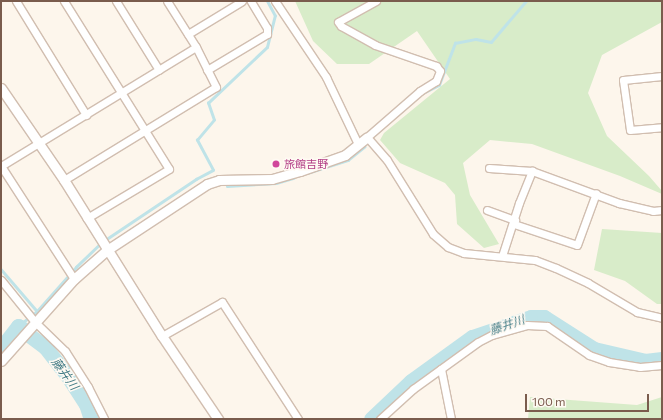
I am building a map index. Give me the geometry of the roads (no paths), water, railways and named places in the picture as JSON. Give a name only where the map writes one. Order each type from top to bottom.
[{"type":"street","points":[[16,1],[86,115]]},
{"type":"street","points":[[64,1],[123,92],[168,169],[87,218]]},
{"type":"street","points":[[116,1],[159,70]]},
{"type":"street","points":[[64,180],[216,87],[196,47],[167,1]]},
{"type":"street","points":[[188,34],[242,1]]},
{"type":"street","points":[[208,70],[267,34],[267,28],[251,1]]},
{"type":"street","points":[[275,1],[326,77],[358,144]]},
{"type":"street","points":[[1,361],[74,279],[107,250],[207,184],[219,180],[272,179],[345,155],[420,91],[436,81],[440,71],[436,66],[375,45],[341,26],[338,22],[376,1]]},
{"type":"street","points":[[74,279],[65,268],[1,166],[196,47]]},
{"type":"street","points":[[662,76],[624,80],[630,130],[662,127]]},
{"type":"street","points":[[1,88],[64,180],[100,240],[218,419]]},
{"type":"street","points":[[366,137],[387,160],[426,226],[448,247],[464,253],[535,260],[588,283],[637,312],[662,318]]},
{"type":"street","points":[[489,168],[532,171],[620,202],[653,210],[662,210]]},
{"type":"street","points":[[502,256],[532,171]]},
{"type":"street","points":[[487,210],[514,222],[577,245],[596,193]]},
{"type":"street","points":[[1,280],[35,322],[65,351],[88,387],[104,419]]},
{"type":"street","points":[[162,336],[222,302],[298,419]]},
{"type":"street","points":[[380,419],[412,389],[492,335],[538,324],[547,326],[589,355],[609,362],[640,367],[662,365]]},
{"type":"street","points":[[441,369],[451,419]]},
{"type":"waterway","points":[[105,240],[196,179],[213,170],[197,140],[214,120],[208,103],[267,47],[275,16],[267,1]]},
{"type":"waterway","points":[[423,93],[439,85],[455,43],[476,39],[491,42],[526,1]]},
{"type":"waterway","points":[[307,173],[348,160],[364,147]]},
{"type":"waterway","points":[[227,186],[276,183],[293,178]]},
{"type":"waterway","points":[[18,326],[37,311],[76,267],[101,243]]},
{"type":"waterway","points":[[1,269],[37,311]]},
{"type":"waterway","name":"藤井川","points":[[371,419],[411,381],[472,337],[531,317],[544,317],[594,349],[645,361],[662,359]]},
{"type":"waterway","name":"藤井川","points":[[1,348],[18,326],[23,329]]},
{"type":"waterway","name":"藤井川","points":[[29,335],[45,347],[67,375],[86,404],[91,419]]},
{"type":"place","name":"旅館吉野","points":[[276,164]]}]
